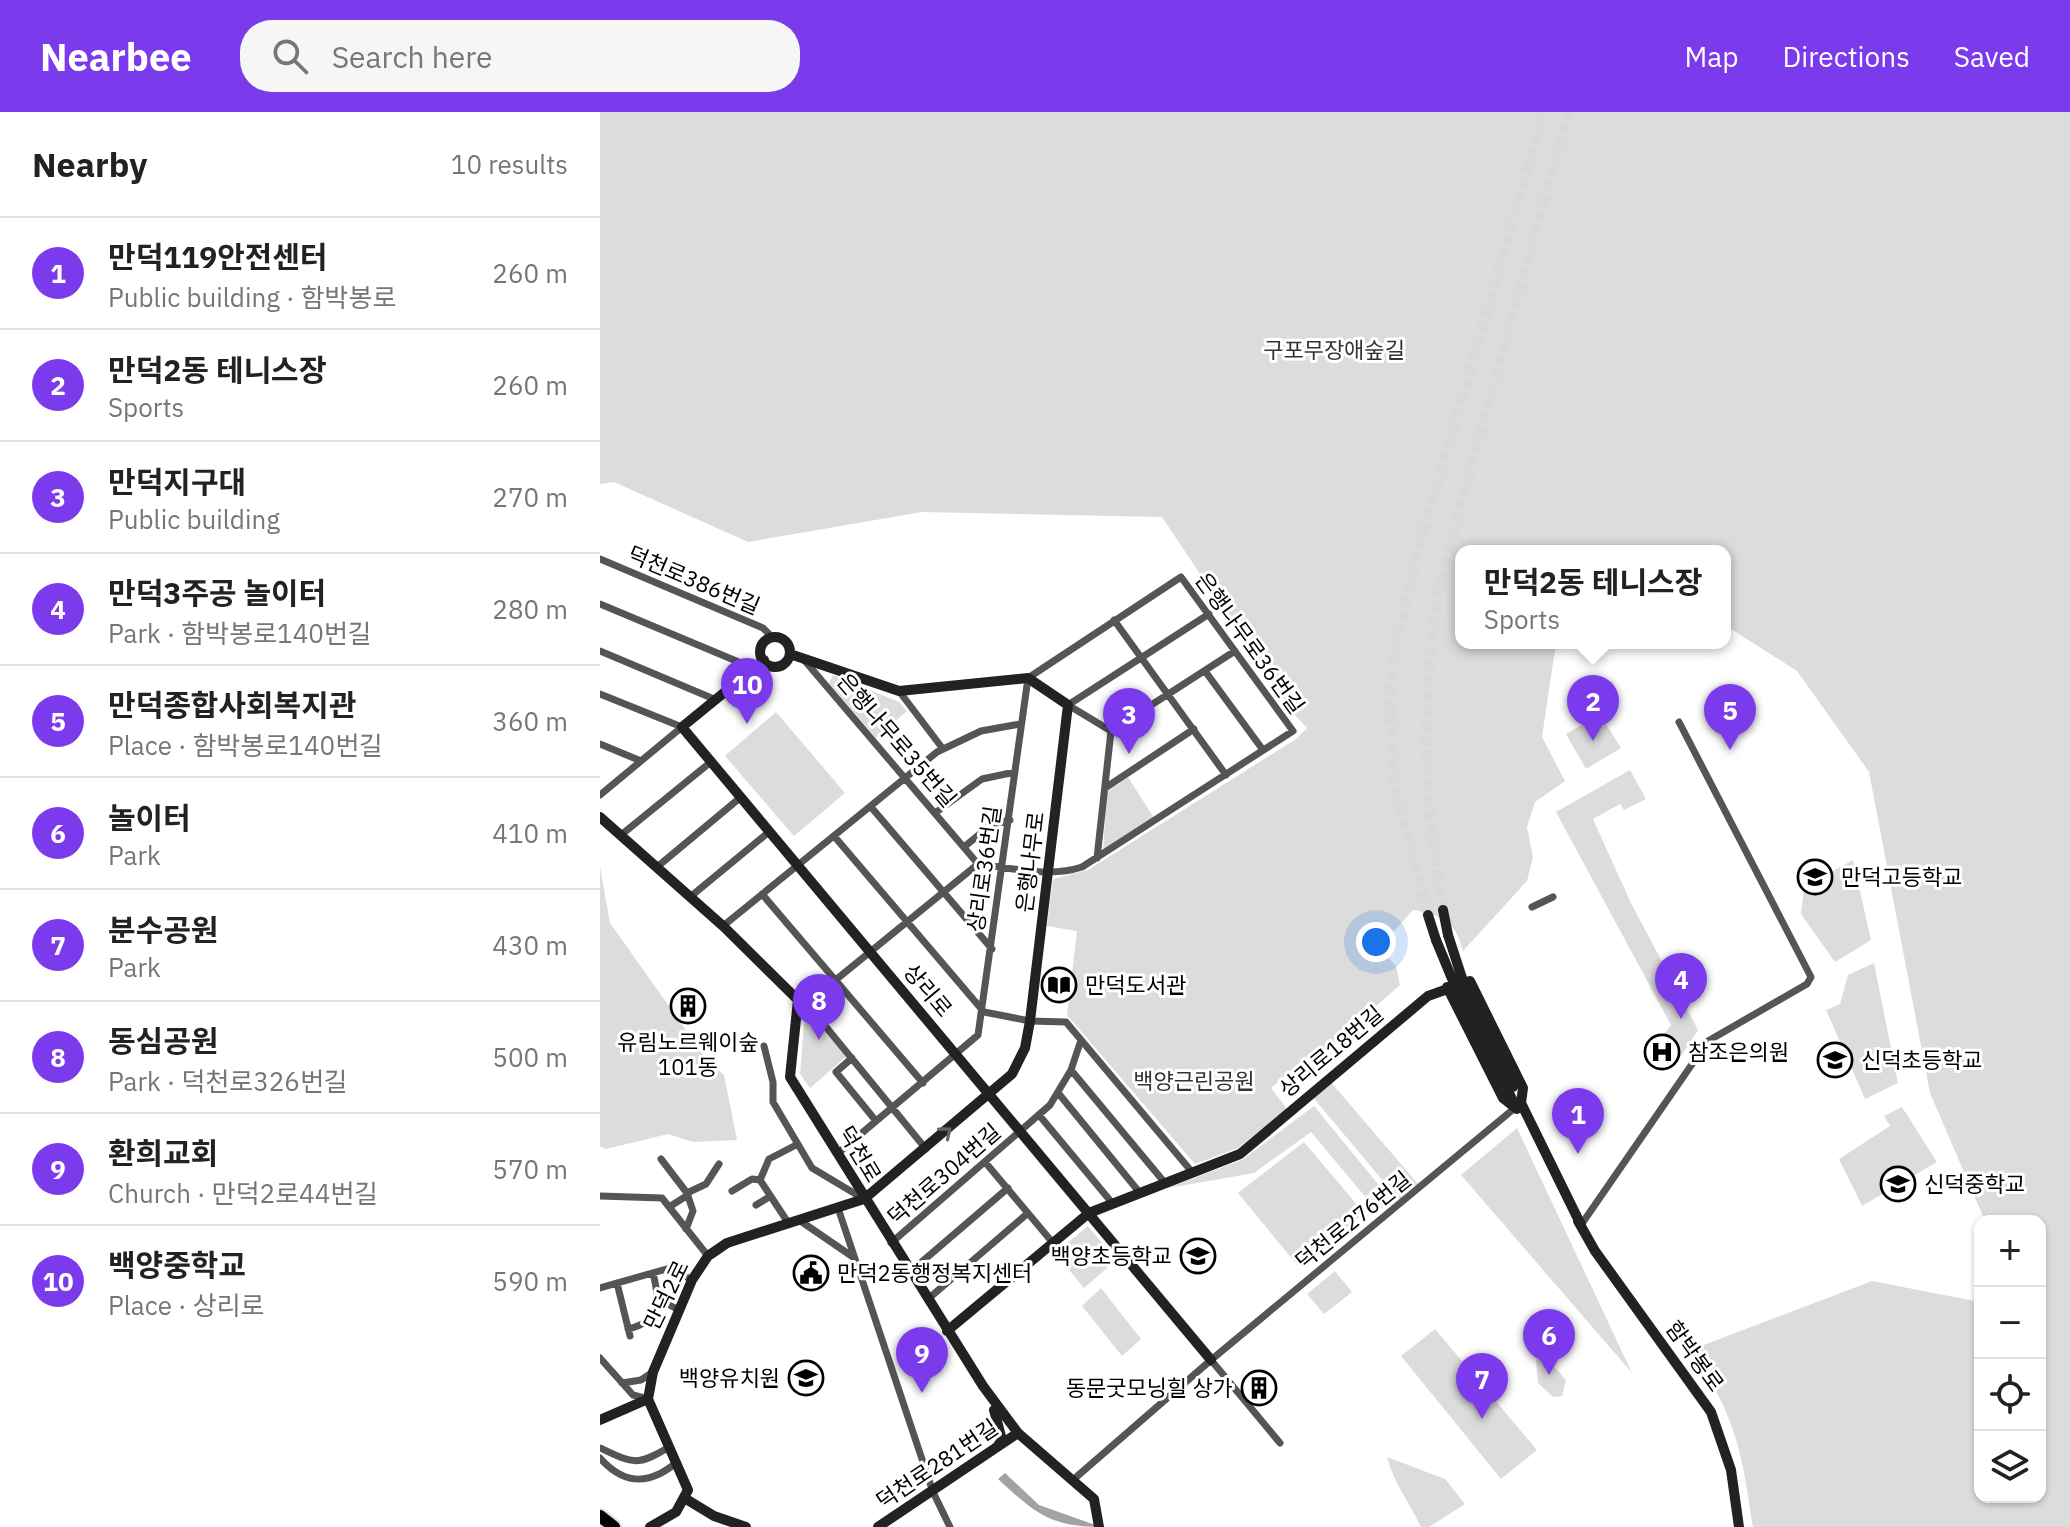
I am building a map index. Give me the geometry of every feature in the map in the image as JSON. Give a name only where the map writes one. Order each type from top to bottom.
[{"type":"main road","points":[[600,1516],[614,1527]]},
{"type":"street","name":"덕천로386번길","points":[[600,559],[763,628],[772,637]]},
{"type":"street","name":"은행나무로36번길","points":[[1028,678],[1181,577],[1293,731],[1097,858],[1072,870],[1050,873]]},
{"type":"street","points":[[600,604],[753,668]]},
{"type":"street","points":[[1068,705],[1209,614]]},
{"type":"street","points":[[1114,620],[1226,775]]},
{"type":"street","points":[[790,654],[781,665],[771,666],[764,660],[761,647],[772,637],[785,641],[790,654],[899,691],[1028,678],[1111,731]]},
{"type":"street","points":[[600,651],[714,699]]},
{"type":"street","points":[[1111,731],[1235,651]]},
{"type":"street","name":"은행나무로35번길","points":[[803,659],[978,864]]},
{"type":"street","points":[[600,795],[764,660]]},
{"type":"street","points":[[1205,671],[1263,750]]},
{"type":"street","name":"상리로36번길","points":[[837,1154],[978,1035],[1005,867],[1028,678]]},
{"type":"street","points":[[899,691],[943,749]]},
{"type":"street","points":[[600,694],[682,727]]},
{"type":"street","name":"은행나무로","points":[[864,1199],[989,1095],[1018,1065],[1030,1021],[1068,705]]},
{"type":"street","points":[[1581,1225],[1708,1041],[1807,984],[1811,977],[1679,722]]},
{"type":"street","points":[[723,926],[943,749],[981,731],[1020,724]]},
{"type":"street","name":"상리로","points":[[682,727],[1211,1360]]},
{"type":"street","points":[[1105,788],[1194,729]]},
{"type":"street","points":[[1097,858],[1111,731]]},
{"type":"street","points":[[600,744],[641,761]]},
{"type":"street","points":[[621,835],[712,760]]},
{"type":"street","points":[[935,813],[982,779],[1015,772]]},
{"type":"street","points":[[657,867],[741,797]]},
{"type":"street","points":[[871,807],[992,949]]},
{"type":"street","points":[[600,817],[723,926],[798,1000],[852,1058],[926,1149]]},
{"type":"street","points":[[964,847],[992,824],[1010,820]]},
{"type":"street","points":[[690,897],[770,831]]},
{"type":"street","points":[[834,836],[984,1012],[1030,1021],[1066,1022],[1192,1172]]},
{"type":"street","points":[[804,1007],[978,864],[1050,873]]},
{"type":"street","points":[[762,894],[923,1083]]},
{"type":"street","points":[[1532,907],[1553,897]]},
{"type":"street","points":[[1443,910],[1448,935],[1474,1004],[1519,1105]]},
{"type":"street","points":[[1428,915],[1453,981],[1519,1105]]},
{"type":"street","name":"상리로18번길","points":[[947,1331],[1089,1213],[1240,1154],[1419,1003],[1447,987],[1470,981],[1523,1088],[1519,1105]]},
{"type":"street","points":[[1447,987],[1503,1098],[1519,1105]]},
{"type":"street","name":"덕천로","points":[[804,1007],[790,1077],[983,1386],[1018,1433],[1094,1499],[1098,1522]]},
{"type":"street","name":"덕천로304번길","points":[[891,1243],[1021,1132],[1059,1094],[1081,1040]]},
{"type":"street","points":[[764,1046],[773,1082],[773,1102],[812,1168],[864,1199]]},
{"type":"street","points":[[852,1058],[836,1072],[876,1121]]},
{"type":"street","points":[[1071,1070],[1165,1183]]},
{"type":"street","points":[[1059,1094],[1140,1193]]},
{"type":"street","name":"함박봉로","points":[[1519,1105],[1581,1225],[1619,1286],[1711,1412],[1731,1470],[1739,1527]]},
{"type":"street","name":"덕천로276번길","points":[[1074,1479],[1211,1360],[1519,1105]]},
{"type":"street","points":[[1039,1115],[1113,1204]]},
{"type":"street","points":[[760,1180],[769,1159],[798,1144]]},
{"type":"street","points":[[661,1159],[687,1194],[693,1211],[686,1229]]},
{"type":"street","points":[[985,1162],[1053,1243]]},
{"type":"street","points":[[669,1207],[706,1184],[719,1164]]},
{"type":"street","points":[[732,1191],[752,1179],[760,1180]]},
{"type":"street","points":[[760,1180],[769,1197],[794,1222],[855,1258]]},
{"type":"street","points":[[1408,1187],[1414,1194]]},
{"type":"street","points":[[910,1272],[1008,1188]]},
{"type":"street","points":[[600,1196],[662,1198],[708,1256]]},
{"type":"street","points":[[756,1205],[769,1197]]},
{"type":"street","name":"만덕2로","points":[[648,1399],[653,1372],[679,1310],[692,1280],[708,1256],[727,1243],[864,1199]]},
{"type":"street","points":[[838,1208],[933,1492],[950,1527]]},
{"type":"street","points":[[928,1299],[1028,1213]]},
{"type":"street","points":[[600,1288],[670,1268],[692,1280]]},
{"type":"street","points":[[617,1283],[629,1332],[650,1318],[660,1300],[653,1273]]},
{"type":"street","points":[[660,1300],[679,1310]]},
{"type":"street","points":[[600,1358],[633,1395],[648,1399]]},
{"type":"street","points":[[1211,1360],[1280,1443]]},
{"type":"street","points":[[622,1383],[641,1380],[653,1372]]},
{"type":"street","points":[[983,1386],[999,1421],[1002,1440],[995,1449]]},
{"type":"street","points":[[600,1420],[648,1399]]},
{"type":"street","points":[[648,1399],[688,1482],[686,1499],[676,1512],[650,1527]]},
{"type":"street","name":"덕천로281번길","points":[[878,1527],[1018,1433]]},
{"type":"street","points":[[600,1448],[633,1463],[647,1460],[669,1447]]},
{"type":"street","points":[[600,1458],[630,1479],[660,1477],[677,1462]]},
{"type":"street","points":[[686,1499],[714,1516],[746,1527]]},
{"type":"green space","name":"구포무장애숲길","points":[[600,112],[2070,112],[2070,1527],[1753,1527],[1740,1455],[1727,1413],[1688,1351],[1872,1281],[1974,1301],[1974,1503],[2046,1503],[2046,1215],[1982,1215],[1930,1093],[1869,772],[1797,671],[1731,629],[1731,545],[1455,545],[1455,649],[1555,649],[1542,737],[1565,781],[1535,802],[1527,827],[1533,857],[1527,881],[1463,951],[1452,926],[1433,915],[1413,910],[1379,948],[1396,966],[1400,985],[1323,1053],[1308,1057],[1271,1088],[1287,1109],[1238,1148],[1195,1164],[1067,1015],[1077,931],[1047,926],[1053,879],[1088,870],[1296,739],[1307,728],[1293,713],[1162,517],[922,512],[748,542],[614,482],[600,484]]},
{"type":"green space","points":[[833,675],[899,702],[907,711],[876,738],[829,683]]},
{"type":"green space","points":[[776,712],[845,793],[794,836],[725,756]]},
{"type":"green space","points":[[1600,714],[1621,748],[1586,769],[1566,734]]},
{"type":"green space","points":[[1630,770],[1646,799],[1624,810],[1620,804],[1593,819],[1631,903],[1698,1030],[1678,1061],[1664,1034],[1671,1025],[1556,812]]},
{"type":"green space","points":[[1128,777],[1154,818],[1103,850],[1107,792]]},
{"type":"green space","points":[[1853,860],[1871,940],[1835,962],[1801,914],[1804,887]]},
{"type":"green space","points":[[600,867],[610,923],[708,1061],[724,1075],[737,1140],[693,1142],[668,1134],[606,1149],[600,1146]]},
{"type":"green space","points":[[1874,963],[1898,1083],[1865,1099],[1826,1010],[1840,1004],[1848,975]]},
{"type":"green space","points":[[812,1017],[848,1055],[810,1088],[800,1074],[804,1024]]},
{"type":"green space","points":[[1329,1080],[1418,1184],[1399,1200],[1311,1095]]},
{"type":"green space","points":[[1314,1106],[1391,1200],[1378,1212],[1311,1132],[1254,1173],[1168,1188],[1242,1160]]},
{"type":"green space","points":[[1902,1107],[1937,1162],[1862,1206],[1839,1159],[1890,1126],[1884,1116]]},
{"type":"green space","points":[[1517,1128],[1632,1373],[1461,1175]]},
{"type":"green space","points":[[1304,1142],[1364,1213],[1298,1266],[1238,1193]]},
{"type":"green space","points":[[1088,1226],[1116,1260],[1084,1288],[1055,1253]]},
{"type":"green space","points":[[1335,1271],[1352,1292],[1324,1314],[1307,1294]]},
{"type":"green space","points":[[1101,1288],[1141,1339],[1122,1356],[1082,1306]]},
{"type":"green space","points":[[1435,1329],[1537,1450],[1501,1479],[1401,1356]]},
{"type":"green space","points":[[1540,1350],[1566,1380],[1562,1396],[1553,1397],[1538,1383],[1536,1361]]},
{"type":"green space","points":[[1387,1457],[1445,1479],[1465,1504],[1429,1527],[1421,1527],[1397,1484]]},
{"type":"shaded area","points":[[1005,1473],[1039,1505],[1101,1527],[1055,1521],[1033,1509],[998,1479]]},
{"type":"tunnel","points":[[1428,915],[1394,783],[1390,687],[1395,646],[1418,551],[1544,112]]},
{"type":"tunnel","points":[[1443,910],[1428,784],[1427,703],[1434,620],[1441,577],[1569,112]]},
{"type":"place","name":"백양중학교","points":[[747,724]]},
{"type":"place","name":"만덕2동 테니스장","points":[[1593,741]]},
{"type":"place","name":"만덕종합사회복지관","points":[[1730,750]]},
{"type":"place","name":"만덕지구대","points":[[1129,754]]},
{"type":"place","name":"만덕고등학교","points":[[1815,877]]},
{"type":"place","name":"만덕도서관","points":[[1059,985]]},
{"type":"place","name":"유림노르웨이숲 101동","points":[[688,1006]]},
{"type":"place","name":"만덕3주공 놀이터","points":[[1681,1019]]},
{"type":"place","name":"동심공원","points":[[819,1040]]},
{"type":"place","name":"참조은의원","points":[[1662,1052]]},
{"type":"place","name":"신덕초등학교","points":[[1835,1060]]},
{"type":"place","name":"만덕119안전센터","points":[[1578,1154]]},
{"type":"place","name":"신덕중학교","points":[[1898,1184]]},
{"type":"place","name":"백양초등학교","points":[[1198,1256]]},
{"type":"place","name":"만덕2동행정복지센터","points":[[811,1273]]},
{"type":"place","name":"놀이터","points":[[1549,1375]]},
{"type":"place","name":"백양유치원","points":[[806,1378]]},
{"type":"place","name":"동문굿모닝힐 상가","points":[[1259,1388]]},
{"type":"place","name":"환희교회","points":[[922,1393]]},
{"type":"place","name":"분수공원","points":[[1482,1419]]},
{"type":"park label","name":"백양근린공원","points":[[1194,1081]]}]
